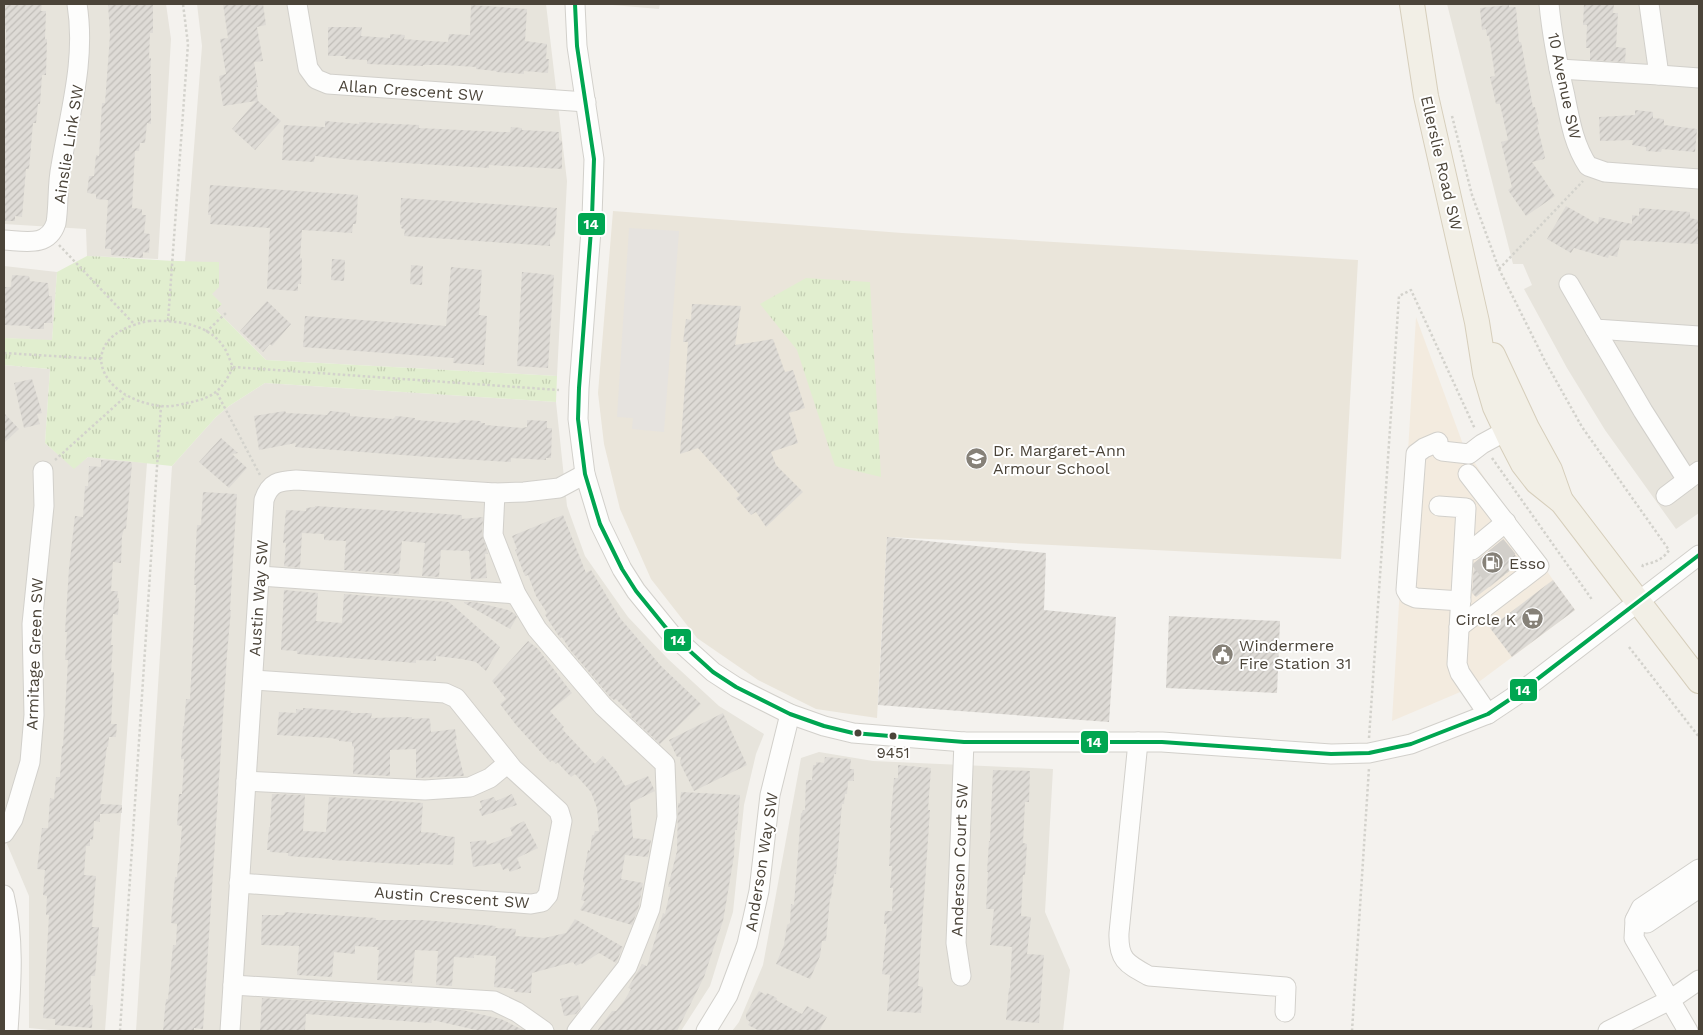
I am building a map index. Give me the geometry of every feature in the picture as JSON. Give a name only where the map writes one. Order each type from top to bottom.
[{"type":"main road","name":"Ellerslie Road SW","points":[[1412,4],[1426,96],[1477,322],[1485,373],[1495,407],[1523,464],[1537,482],[1562,502],[1640,602],[1699,682]]},
{"type":"main road","name":"Ellerslie Road SW","points":[[1477,322],[1515,403],[1550,470],[1562,502]]},
{"type":"street","name":"Ainslie Link SW","points":[[49,235],[56,224],[60,168],[79,71],[81,36],[77,4]]},
{"type":"street","name":"Allan Crescent SW","points":[[297,4],[308,68],[316,79],[328,84],[586,102]]},
{"type":"street","points":[[574,4],[577,46],[594,159],[592,217],[578,419],[585,474],[593,505],[609,546],[636,591],[671,634],[721,677],[736,687],[790,714],[824,726],[853,733],[964,742],[1162,742],[1331,754],[1369,753],[1410,744],[1488,714],[1518,694],[1699,556]]},
{"type":"street","name":"10 Avenue SW","points":[[1549,4],[1559,69],[1575,140],[1580,155],[1591,168]]},
{"type":"street","points":[[1649,4],[1659,75]]},
{"type":"street","points":[[1559,69],[1699,78]]},
{"type":"street","points":[[1591,168],[1605,172],[1699,179]]},
{"type":"street","points":[[4,240],[35,242],[47,238],[49,235]]},
{"type":"street","points":[[1570,284],[1643,411],[1693,475],[1666,496]]},
{"type":"street","points":[[1595,329],[1699,336]]},
{"type":"street","points":[[1461,601],[1416,598],[1409,595],[1406,590],[1416,454],[1424,448],[1440,446],[1476,449],[1506,430]]},
{"type":"street","points":[[1476,449],[1468,474],[1466,508],[1472,555],[1461,601],[1457,664],[1460,673],[1488,714]]},
{"type":"street","name":"Armitage Green SW","points":[[4,833],[13,819],[30,762],[34,715],[32,624],[44,506],[43,471]]},
{"type":"street","points":[[268,490],[274,484],[284,480],[296,480],[496,493],[524,492],[559,488],[585,474]]},
{"type":"street","points":[[1459,627],[1501,586],[1519,572],[1539,566],[1468,474]]},
{"type":"street","name":"Austin Way SW","points":[[230,1031],[264,500],[268,490]]},
{"type":"street","points":[[496,493],[492,535],[516,594],[537,628],[604,706],[665,764],[667,817],[650,909],[627,967],[577,1031]]},
{"type":"street","points":[[1439,506],[1466,508]]},
{"type":"street","points":[[1472,555],[1493,541],[1506,522]]},
{"type":"street","points":[[260,576],[516,594]]},
{"type":"street","name":"Austin Crescent SW","points":[[239,883],[532,904],[542,902],[548,895],[562,821],[559,811],[508,763],[456,698],[445,693],[253,680]]},
{"type":"street","name":"Anderson Way SW","points":[[706,1031],[728,995],[748,944],[759,891],[770,795],[790,714]]},
{"type":"street","name":"Anderson Court SW","points":[[961,976],[956,943],[964,742]]},
{"type":"street","points":[[1138,742],[1119,933],[1118,946],[1121,956],[1131,967],[1149,976],[1286,987],[1285,1012]]},
{"type":"street","points":[[246,781],[425,790],[443,789],[470,787],[490,778],[508,763]]},
{"type":"street","points":[[1688,1031],[1634,938],[1635,920],[1648,923],[1697,880]]},
{"type":"street","points":[[4,896],[9,917],[12,972],[8,1031]]},
{"type":"street","points":[[1608,1031],[1670,1000],[1699,980]]},
{"type":"street","points":[[233,985],[494,1001],[517,1012],[544,1031]]},
{"type":"path","points":[[168,321],[188,44],[183,4]]},
{"type":"path","points":[[1450,109],[1472,195],[1499,269],[1545,361],[1582,427],[1669,550],[1658,560],[1643,565],[1642,568]]},
{"type":"path","points":[[1499,269],[1591,168]]},
{"type":"path","points":[[49,235],[134,324]]},
{"type":"path","points":[[1352,1031],[1399,296],[1411,290],[1476,449],[1593,601]]},
{"type":"path","points":[[206,332],[226,312]]},
{"type":"path","points":[[150,321],[168,321],[198,327],[217,339],[224,348],[233,367],[227,380],[217,393],[191,402],[162,406],[126,396],[107,378],[102,369],[101,359],[102,351],[112,336],[120,330],[134,324],[150,321]]},
{"type":"path","points":[[4,352],[101,359]]},
{"type":"path","points":[[233,367],[559,390]]},
{"type":"path","points":[[217,393],[268,490]]},
{"type":"path","points":[[43,471],[126,396]]},
{"type":"path","points":[[120,1031],[162,406]]},
{"type":"path","points":[[1629,647],[1699,736]]},
{"type":"shaded area","points":[[4,4],[166,4],[171,39],[158,259],[87,256],[86,229],[4,224]]},
{"type":"shaded area","points":[[197,4],[546,4],[567,181],[557,376],[266,360],[216,310],[212,294],[185,262],[202,46]]},
{"type":"shaded area","points":[[601,4],[660,4],[659,9]]},
{"type":"shaded area","points":[[1447,4],[1699,4],[1699,513],[1676,529],[1605,430],[1567,368],[1524,289],[1532,285],[1523,264],[1513,264]]},
{"type":"shaded area","name":"Dr. Margaret-Ann Armour School","points":[[613,211],[902,233],[1358,260],[1341,559],[887,537],[877,718],[816,709],[758,680],[697,638],[651,579],[620,509],[604,444],[598,393]]},
{"type":"shaded area","points":[[629,228],[679,231],[664,432],[632,429],[633,418],[617,417]]},
{"type":"shaded area","points":[[4,266],[57,272],[52,341],[4,338]]},
{"type":"shaded area","points":[[1416,317],[1464,447],[1575,610],[1472,687],[1392,721]]},
{"type":"shaded area","points":[[4,365],[50,369],[45,443],[74,468],[88,457],[147,463],[105,1031],[59,1031],[29,1028],[29,896],[4,837]]},
{"type":"shaded area","points":[[265,383],[556,402],[567,506],[585,556],[628,617],[668,659],[719,706],[764,734],[756,754],[744,805],[733,912],[710,986],[681,1031],[136,1031],[172,466],[216,417],[229,406]]},
{"type":"shaded area","points":[[819,752],[873,761],[1053,769],[1045,912],[1070,970],[1063,1031],[732,1031],[739,1022],[763,965],[801,758]]},
{"type":"green space","points":[[87,256],[219,262],[219,287],[212,294],[222,304],[216,310],[266,360],[557,376],[556,402],[265,383],[229,406],[216,417],[172,466],[88,457],[74,469],[45,443],[50,369],[4,365],[4,338],[52,340],[57,272]]},
{"type":"green space","points":[[806,278],[870,282],[881,477],[835,466],[797,350],[760,304]]},
{"type":"building","points":[[4,4],[42,4],[41,11],[46,11],[46,75],[42,75],[40,104],[38,104],[36,123],[33,123],[29,169],[26,169],[22,217],[15,216],[15,221],[4,221],[4,56],[6,29],[4,29]]},
{"type":"building","points":[[108,4],[153,4],[153,33],[150,33],[149,58],[151,58],[151,124],[147,123],[145,143],[140,143],[139,151],[135,151],[132,208],[142,209],[142,215],[146,215],[144,233],[150,234],[149,253],[143,252],[143,258],[111,255],[111,249],[105,249],[108,200],[96,199],[96,194],[87,193],[89,176],[94,176],[96,155],[99,156],[102,103],[105,103],[110,35]]},
{"type":"building","points":[[223,4],[263,4],[266,25],[257,27],[263,61],[254,62],[258,101],[281,121],[255,150],[232,129],[256,101],[223,106],[219,76],[226,74],[220,39],[228,38]]},
{"type":"building","points":[[1584,4],[1614,4],[1613,13],[1618,13],[1616,47],[1626,48],[1625,62],[1590,60],[1590,48],[1586,48],[1587,25],[1583,25]]},
{"type":"building","points":[[471,5],[527,9],[525,41],[547,44],[546,59],[549,59],[548,73],[524,71],[524,74],[496,72],[476,69],[476,67],[444,65],[367,64],[367,60],[345,59],[346,56],[328,56],[328,27],[362,27],[361,36],[390,38],[390,34],[405,35],[404,39],[429,41],[448,42],[449,34],[470,35]]},
{"type":"building","points":[[1509,5],[1509,7],[1516,8],[1519,42],[1521,42],[1533,107],[1535,107],[1539,124],[1537,125],[1545,157],[1544,159],[1532,162],[1555,196],[1526,216],[1508,190],[1512,187],[1501,142],[1508,140],[1500,104],[1496,104],[1490,77],[1495,76],[1489,36],[1487,36],[1486,29],[1482,30],[1480,8]]},
{"type":"building","points":[[1635,110],[1653,112],[1653,118],[1664,119],[1664,125],[1697,129],[1695,152],[1662,149],[1661,152],[1646,151],[1646,147],[1632,145],[1633,140],[1600,141],[1599,117],[1635,115]]},
{"type":"building","points":[[325,121],[359,124],[359,122],[419,125],[419,128],[502,132],[510,132],[511,127],[522,128],[522,130],[559,132],[559,140],[562,141],[562,169],[489,165],[489,168],[315,156],[314,162],[282,160],[284,125],[325,127]]},
{"type":"building","points":[[210,185],[358,195],[356,224],[353,224],[352,233],[302,230],[301,284],[298,284],[298,291],[267,289],[270,228],[210,224],[211,215],[208,215]]},
{"type":"building","points":[[401,198],[557,208],[555,235],[550,240],[550,246],[404,236],[405,230],[400,225]]},
{"type":"building","points":[[1566,206],[1598,224],[1599,217],[1632,224],[1632,215],[1639,216],[1639,208],[1690,212],[1690,218],[1699,220],[1699,244],[1621,240],[1617,257],[1609,255],[1608,258],[1574,248],[1571,253],[1547,239]]},
{"type":"building","points":[[332,259],[345,260],[344,281],[331,280]]},
{"type":"building","points":[[411,265],[423,266],[422,285],[410,284]]},
{"type":"building","points":[[451,267],[482,270],[479,315],[487,316],[484,365],[453,363],[454,358],[303,347],[305,316],[446,326]]},
{"type":"building","points":[[522,272],[554,275],[548,368],[517,366]]},
{"type":"building","points":[[12,275],[29,276],[30,281],[48,283],[49,296],[52,296],[52,323],[44,323],[44,329],[32,329],[29,328],[30,326],[4,325],[4,287],[11,287]]},
{"type":"building","points":[[267,301],[291,324],[272,346],[270,344],[263,352],[240,331]]},
{"type":"building","points":[[692,304],[741,306],[735,345],[773,339],[785,372],[793,370],[805,408],[789,413],[798,443],[771,452],[776,465],[803,492],[766,527],[756,512],[751,515],[736,498],[740,495],[698,448],[680,454],[688,342],[683,342],[686,319],[691,320]]},
{"type":"building","points":[[32,379],[42,413],[37,414],[40,424],[24,428],[14,383]]},
{"type":"building","points":[[285,411],[286,413],[327,415],[330,411],[350,413],[350,416],[393,419],[396,416],[415,418],[415,420],[458,423],[461,420],[481,421],[485,425],[522,428],[527,427],[527,420],[547,421],[547,428],[552,428],[551,458],[546,458],[546,460],[511,458],[511,462],[443,458],[295,447],[296,443],[259,450],[254,416]]},
{"type":"building","points":[[4,413],[19,429],[4,443]]},
{"type":"building","points":[[221,438],[238,453],[232,454],[247,468],[229,488],[199,462]]},
{"type":"building","points":[[101,460],[131,462],[132,464],[126,529],[124,529],[122,536],[121,563],[113,562],[111,591],[118,591],[117,598],[119,598],[118,615],[113,614],[111,645],[113,645],[111,672],[114,672],[111,724],[117,724],[116,737],[109,737],[107,746],[100,804],[122,805],[122,813],[100,814],[100,822],[94,821],[93,840],[90,839],[90,846],[86,846],[84,875],[96,876],[92,927],[99,927],[95,976],[91,976],[90,1005],[93,1005],[92,1028],[55,1025],[55,1019],[43,1018],[49,915],[46,915],[47,896],[43,895],[45,870],[37,869],[42,828],[48,828],[50,798],[54,799],[56,777],[60,777],[68,660],[65,660],[67,632],[65,632],[69,568],[75,516],[83,517],[85,486],[88,486],[89,466],[101,467]]},
{"type":"building","points":[[203,492],[237,494],[203,1029],[194,1028],[194,1031],[163,1031],[173,945],[176,945],[177,924],[171,923],[182,826],[177,825],[179,794],[182,794],[184,759],[181,759],[183,726],[186,699],[190,699],[197,525],[201,525]]},
{"type":"building","points":[[315,506],[462,515],[462,519],[483,517],[482,535],[488,554],[485,554],[487,578],[471,579],[469,551],[441,550],[439,577],[422,576],[425,543],[402,541],[399,574],[344,570],[346,541],[324,540],[324,534],[302,533],[300,568],[284,566],[286,543],[283,543],[286,510],[306,511],[306,508]]},
{"type":"building","points":[[563,515],[586,573],[591,570],[620,618],[661,666],[701,704],[660,744],[630,716],[632,715],[616,699],[611,698],[571,651],[562,637],[560,638],[545,615],[547,613],[536,596],[528,575],[525,576],[512,536]]},
{"type":"building","points":[[887,537],[1046,553],[1044,610],[1116,617],[1109,722],[878,705]]},
{"type":"building","points":[[1503,540],[1521,562],[1476,597],[1472,593],[1474,563]]},
{"type":"building","name":"Circle K","points":[[1553,580],[1575,610],[1512,657],[1490,628]]},
{"type":"building","points":[[284,590],[318,593],[316,621],[342,623],[344,594],[449,602],[500,647],[486,671],[476,662],[436,656],[436,661],[416,660],[416,663],[297,654],[297,651],[281,650]]},
{"type":"building","points":[[464,602],[475,602],[508,610],[517,617],[510,629]]},
{"type":"building","name":"Windermere Fire Station 31","points":[[1169,616],[1280,621],[1277,693],[1166,688]]},
{"type":"building","points":[[528,641],[538,649],[572,693],[550,711],[564,727],[562,729],[595,764],[603,756],[617,772],[625,786],[648,776],[655,791],[630,803],[633,838],[651,840],[648,857],[625,855],[621,879],[643,883],[639,906],[632,925],[580,910],[585,901],[581,900],[585,883],[583,879],[588,850],[590,851],[592,835],[594,835],[595,831],[599,831],[597,808],[591,792],[575,774],[571,777],[557,762],[556,764],[552,760],[550,762],[516,725],[500,704],[506,699],[492,681]]},
{"type":"building","points":[[303,708],[351,711],[351,713],[372,713],[371,718],[427,718],[430,719],[431,732],[455,729],[457,740],[455,740],[464,776],[416,778],[416,749],[390,750],[390,776],[353,774],[354,747],[352,742],[339,741],[332,738],[277,735],[279,712],[296,713],[296,709],[303,710]]},
{"type":"building","points":[[723,713],[747,765],[694,791],[680,763],[681,757],[677,757],[669,740]]},
{"type":"building","points":[[825,757],[851,759],[850,769],[854,769],[854,781],[848,781],[847,794],[845,794],[844,804],[842,804],[836,874],[834,874],[830,898],[826,941],[822,941],[820,956],[810,979],[776,964],[784,945],[787,925],[790,923],[791,904],[794,905],[801,813],[805,810],[806,780],[812,780],[813,765],[816,765],[816,762],[824,763]]},
{"type":"building","points":[[898,765],[931,768],[928,810],[930,810],[918,986],[923,987],[921,1013],[887,1011],[890,975],[882,974],[887,924],[884,924],[885,911],[892,911],[893,888],[890,888],[892,866],[889,866],[890,828],[894,778],[898,778]]},
{"type":"building","points":[[993,770],[1030,771],[1029,802],[1025,802],[1023,843],[1027,844],[1021,916],[1031,917],[1027,954],[1044,955],[1039,1023],[1006,1020],[1012,947],[990,945],[994,909],[986,909]]},
{"type":"building","points":[[681,792],[740,795],[737,830],[735,830],[734,856],[723,921],[704,977],[677,1031],[597,1031],[612,1011],[616,1011],[624,1001],[631,989],[628,988],[642,964],[647,966],[663,913],[665,914],[671,887],[668,887],[677,851],[678,803],[680,803]]},
{"type":"building","points":[[272,794],[305,795],[303,831],[326,832],[329,797],[423,803],[421,832],[455,837],[453,865],[332,860],[288,856],[288,853],[270,852],[270,850],[267,850]]},
{"type":"building","points":[[512,794],[517,805],[482,816],[479,809],[482,808],[480,801],[494,797],[496,801]]},
{"type":"building","points":[[524,821],[538,848],[517,858],[521,868],[510,872],[508,868],[503,870],[500,863],[473,867],[470,842],[486,840],[487,845],[513,835],[510,828]]},
{"type":"building","points":[[285,912],[376,918],[376,920],[422,920],[496,926],[495,928],[516,929],[515,936],[544,938],[566,933],[575,919],[623,947],[616,963],[599,953],[576,966],[573,962],[532,973],[531,993],[514,992],[514,989],[494,987],[496,956],[474,955],[474,958],[454,957],[452,986],[436,985],[438,951],[415,950],[412,983],[377,980],[378,947],[355,946],[355,954],[334,952],[332,977],[297,975],[299,946],[261,945],[262,915],[284,915]]},
{"type":"building","points":[[759,991],[777,998],[776,1000],[802,1014],[807,1006],[827,1017],[819,1031],[760,1031],[748,1025],[750,1022],[746,1019],[746,1014]]},
{"type":"building","points":[[578,995],[581,1008],[576,1014],[564,1016],[560,999]]},
{"type":"building","points":[[262,998],[462,1010],[501,1019],[525,1031],[481,1031],[432,1020],[431,1023],[306,1014],[305,1031],[260,1031]]},
{"type":"tunnel","points":[[1496,545],[1514,567]]},
{"type":"tunnel","points":[[1479,559],[1497,581]]},
{"type":"transit line","name":"14","points":[[575,4],[577,46],[594,159],[592,217],[578,419],[585,474],[600,524],[622,569],[636,591],[671,634],[713,672],[736,687],[790,714],[824,726],[853,733],[964,742],[1162,742],[1331,754],[1369,753],[1411,744],[1488,714],[1518,694],[1699,555]]},
{"type":"place","name":"Dr. Margaret-Ann Armour School","points":[[977,459]]},
{"type":"place","name":"Esso","points":[[1493,563]]},
{"type":"place","name":"Circle K","points":[[1532,619]]},
{"type":"place","name":"Windermere Fire Station 31","points":[[1223,654]]},
{"type":"place","name":"9451","points":[[893,736]]}]
